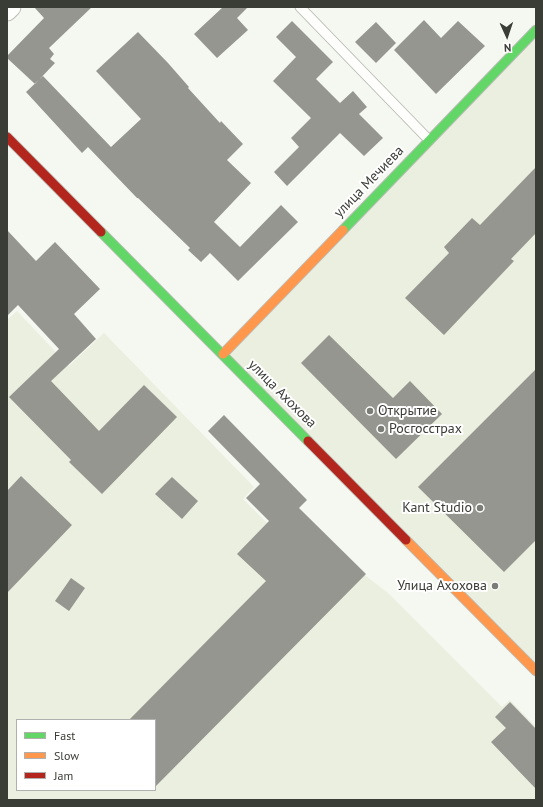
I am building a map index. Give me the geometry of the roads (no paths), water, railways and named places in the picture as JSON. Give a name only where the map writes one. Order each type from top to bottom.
[{"type":"main road","name":"улица Мечиева","points":[[223,354],[536,30]]},
{"type":"main road","name":"улица Ахохова","points":[[7,137],[536,671]]},
{"type":"street","points":[[7,11],[11,7]]},
{"type":"lane","points":[[300,7],[429,140]]},
{"type":"place","name":"Открытие","points":[[370,411]]},
{"type":"place","name":"Росгосстрах","points":[[381,429]]},
{"type":"place","name":"Kant Studio","points":[[480,508]]},
{"type":"place","name":"Улица Ахохова","points":[[495,586]]}]
